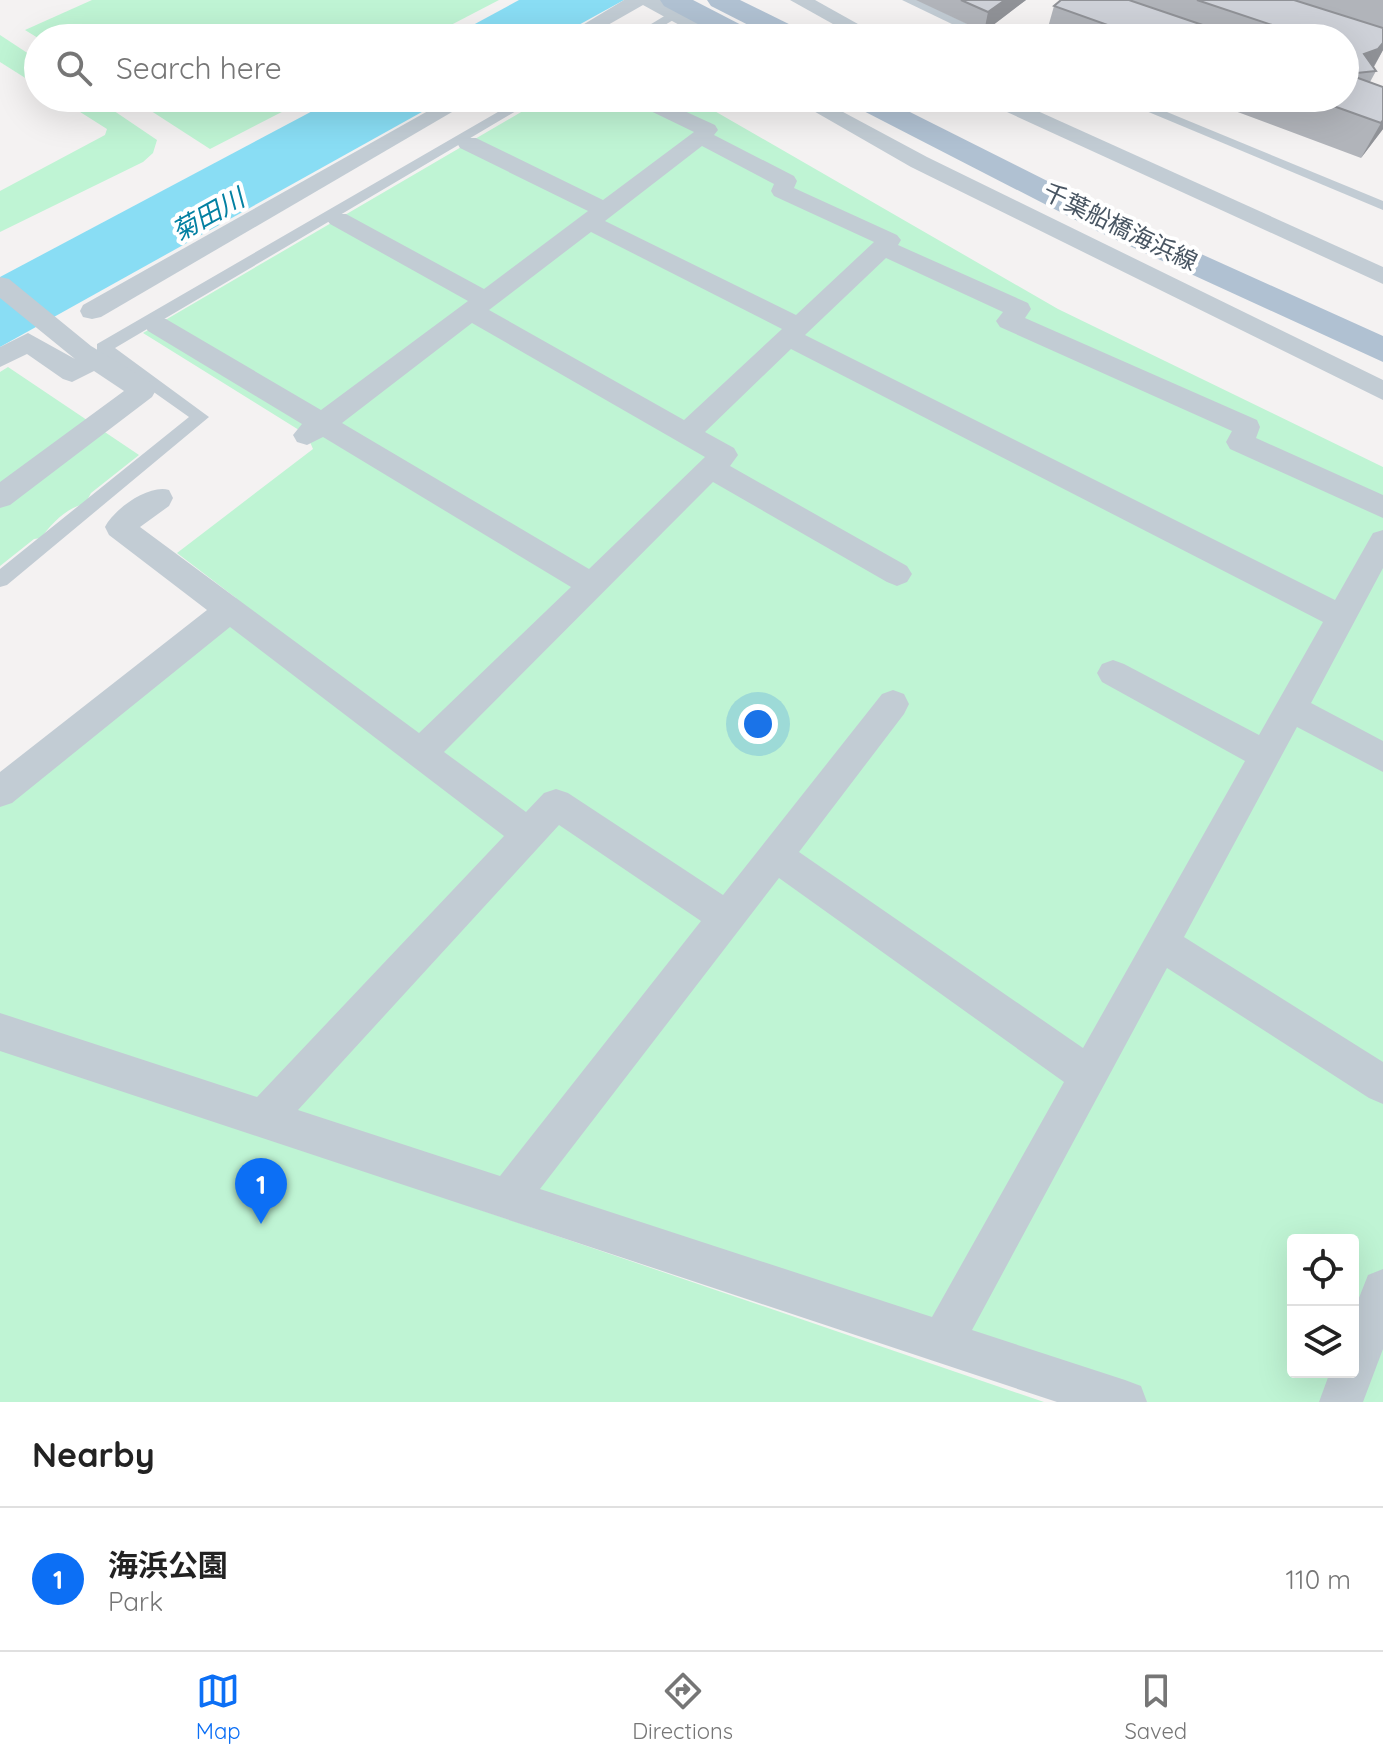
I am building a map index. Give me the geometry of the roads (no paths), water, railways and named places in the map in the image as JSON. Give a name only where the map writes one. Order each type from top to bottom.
[{"type":"main road","points":[[720,0],[767,24]]},
{"type":"main road","points":[[678,7],[715,24]]},
{"type":"main road","name":"千葉船橋海浜線","points":[[888,112],[1108,224],[1383,350]]},
{"type":"main road","name":"千葉船橋海浜線","points":[[941,112],[1118,200],[1383,320]]},
{"type":"street","points":[[596,24],[638,0]]},
{"type":"street","points":[[648,0],[678,7],[691,24]]},
{"type":"street","points":[[800,0],[846,24]]},
{"type":"street","points":[[92,311],[441,112]]},
{"type":"street","points":[[315,430],[707,130],[669,112]]},
{"type":"street","points":[[827,112],[919,162],[1383,391]]},
{"type":"street","points":[[1023,112],[1383,276]]},
{"type":"street","points":[[686,434],[889,240],[782,191],[786,181],[701,137]]},
{"type":"street","points":[[468,143],[794,333],[1341,617]]},
{"type":"street","points":[[338,219],[724,455],[420,754]]},
{"type":"street","points":[[883,247],[1019,309],[1009,321],[1247,427],[1240,442],[1383,507]]},
{"type":"street","points":[[0,285],[88,356],[143,390],[0,497]]},
{"type":"street","points":[[157,325],[315,430],[592,585]]},
{"type":"street","points":[[0,358],[28,342],[72,373],[88,356]]},
{"type":"street","points":[[711,468],[897,574]]},
{"type":"street","points":[[159,498],[119,527],[528,834]]},
{"type":"street","points":[[942,1342],[1383,541]]},
{"type":"street","points":[[0,792],[229,610]]},
{"type":"street","points":[[1113,673],[1265,755]]},
{"type":"street","points":[[508,1198],[893,704]]},
{"type":"street","points":[[1291,708],[1383,757]]},
{"type":"street","points":[[264,1118],[556,804],[727,918]]},
{"type":"street","points":[[776,856],[1089,1076]]},
{"type":"street","points":[[1161,943],[1383,1084]]},
{"type":"street","points":[[0,1032],[1125,1402]]},
{"type":"street","points":[[1359,1355],[1383,1290]]},
{"type":"street","points":[[1341,1402],[1350,1378]]},
{"type":"lane","points":[[908,0],[960,24]]},
{"type":"lane","points":[[654,24],[678,7]]},
{"type":"lane","points":[[0,580],[201,417],[103,348],[507,112]]},
{"type":"lane","points":[[1156,112],[1383,206]]},
{"type":"water","points":[[519,0],[624,0],[580,24],[475,24]]},
{"type":"water","name":"菊田川","points":[[311,112],[422,112],[0,347],[0,277]]},
{"type":"place","name":"海浜公園","points":[[261,1224]]}]
